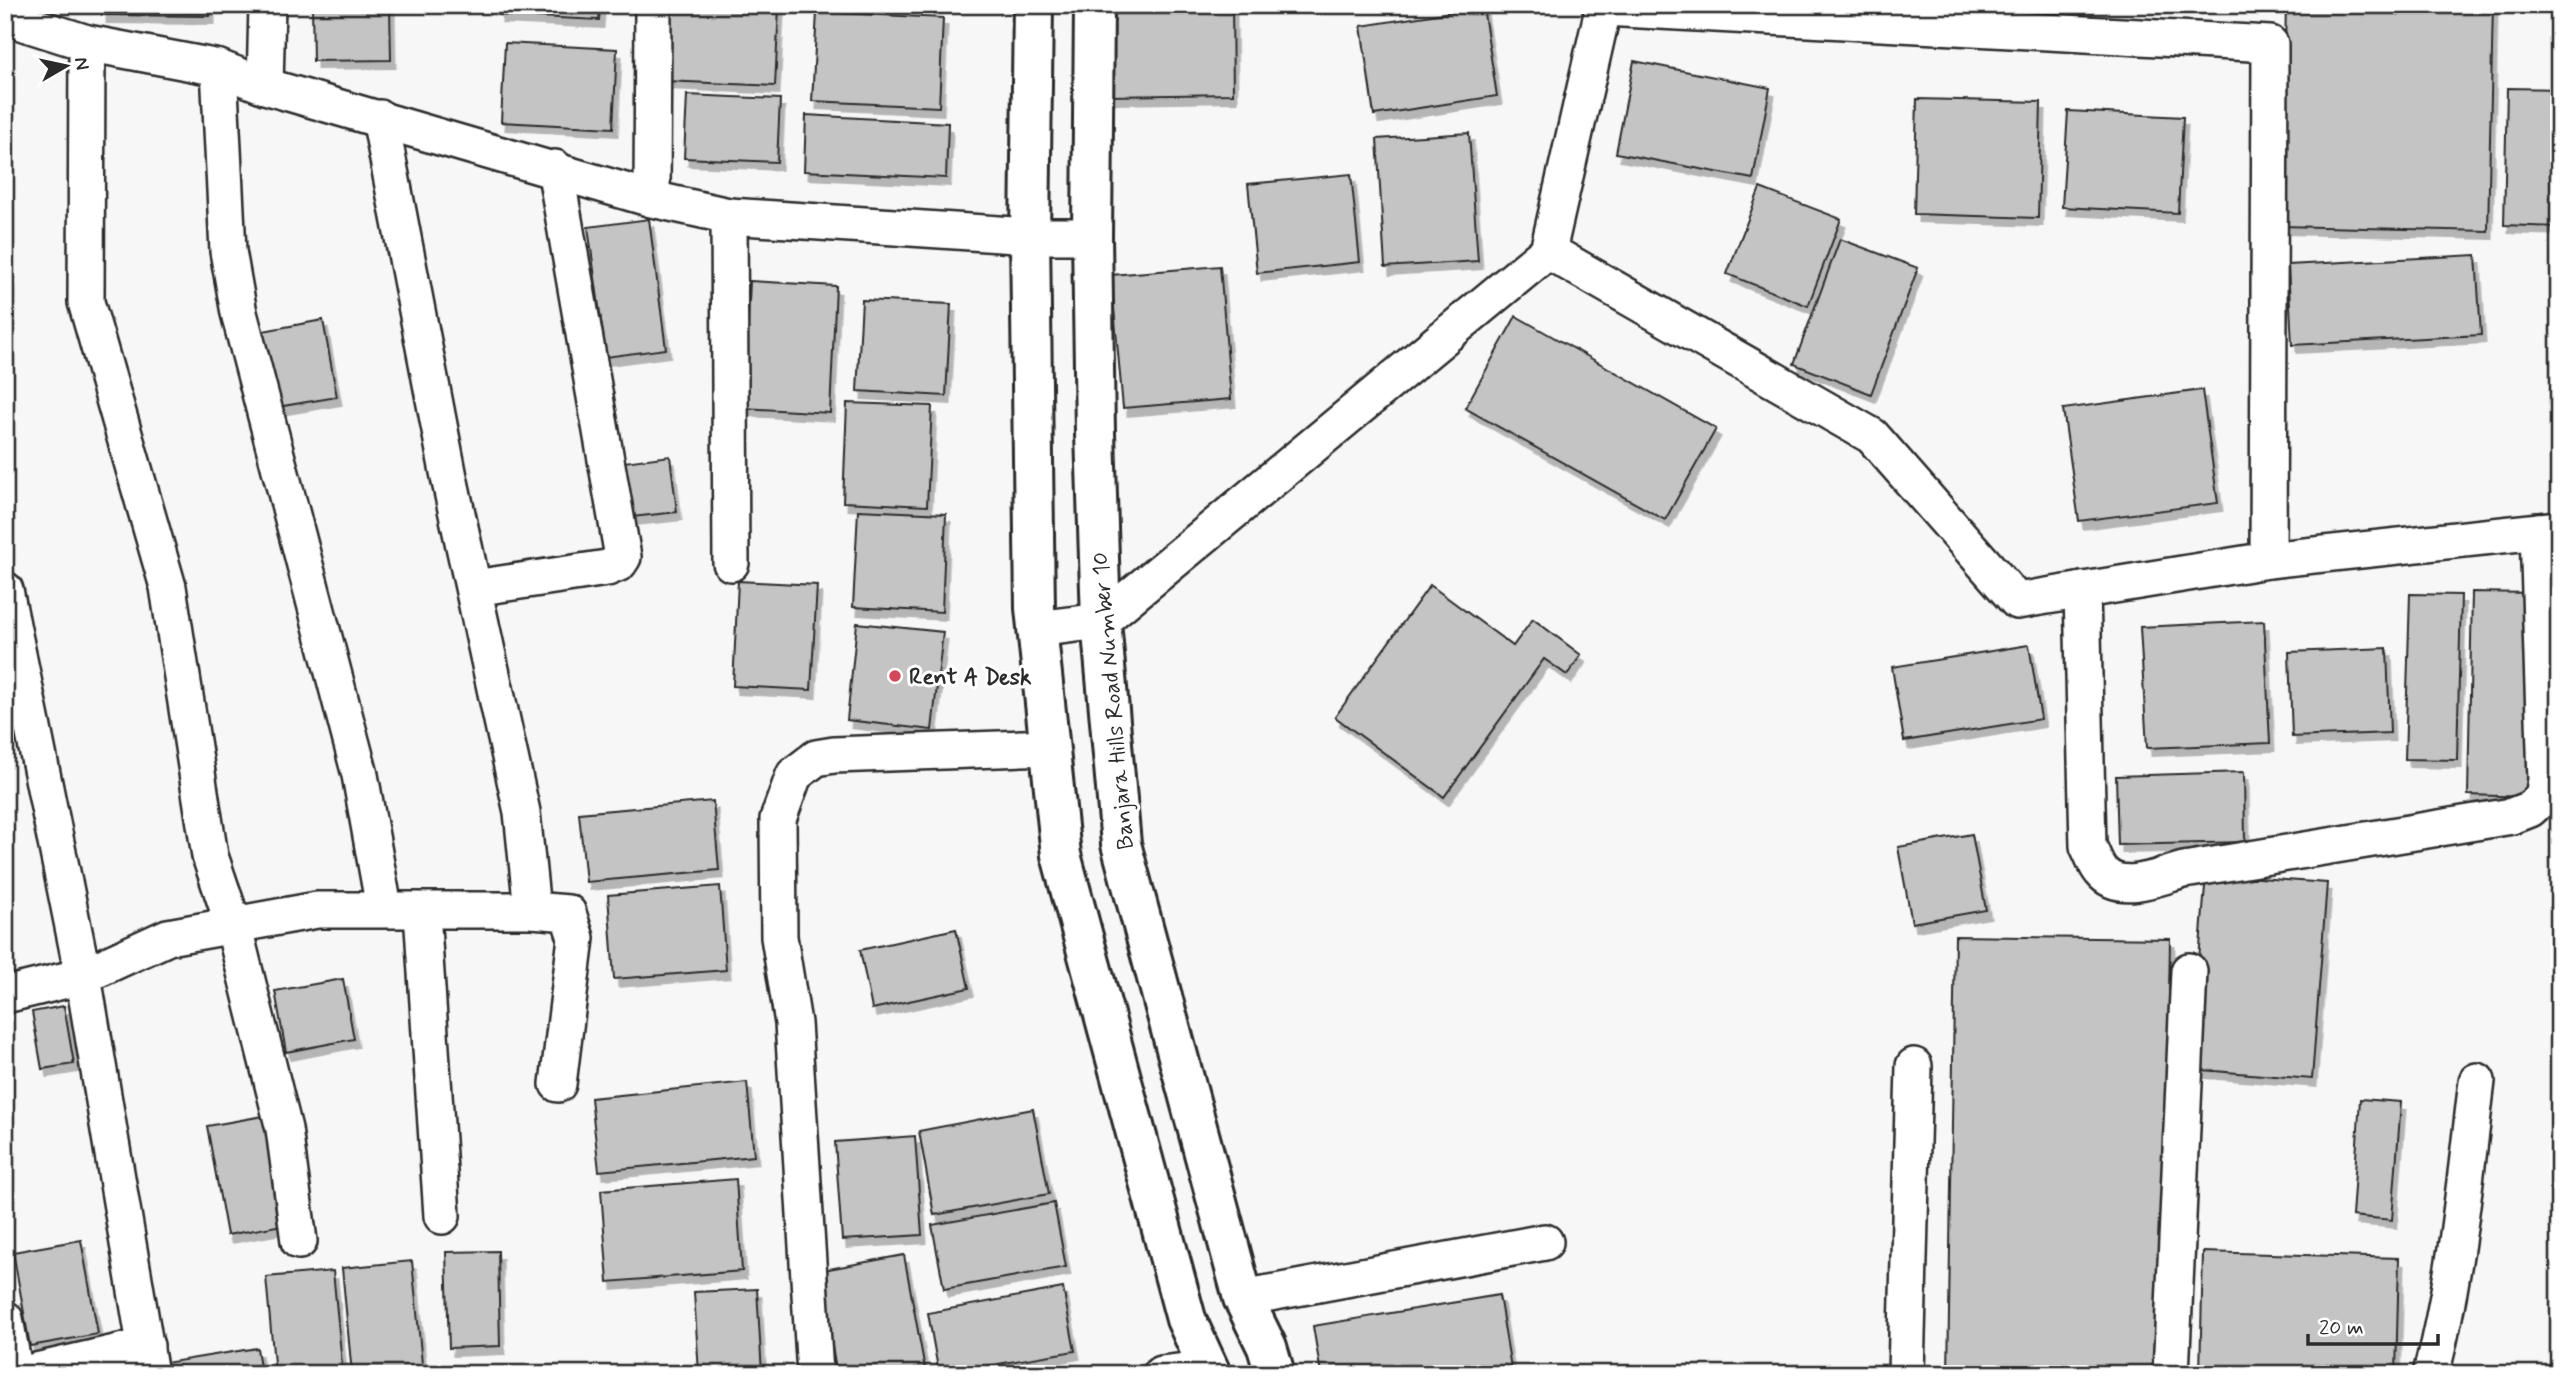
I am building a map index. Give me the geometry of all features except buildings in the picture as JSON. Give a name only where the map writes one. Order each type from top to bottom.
[{"type":"main road","points":[[1033,5],[1030,236],[1036,629],[1061,855],[1186,1319],[1210,1371]]},
{"type":"main road","name":"Banjara Hills Road Number 10","points":[[1094,5],[1092,236],[1101,621],[1121,844],[1243,1298],[1267,1347],[1275,1374]]},
{"type":"street","points":[[265,86],[267,5]]},
{"type":"street","points":[[652,199],[653,5]]},
{"type":"street","points":[[1036,629],[1101,621],[1548,251],[1604,7],[2270,44],[2268,560]]},
{"type":"street","points":[[5,17],[87,43],[219,68],[265,86],[555,168],[652,199],[729,216],[1030,236],[1092,236]]},
{"type":"street","points":[[87,43],[86,302],[168,587],[210,856],[233,925],[284,1129],[299,1241]]},
{"type":"street","points":[[219,68],[228,251],[239,313],[360,775],[384,908]]},
{"type":"street","points":[[380,118],[449,477],[522,812],[532,910]]},
{"type":"street","points":[[474,588],[607,568],[619,564],[623,557],[555,168]]},
{"type":"street","points":[[729,216],[731,563]]},
{"type":"street","points":[[1548,251],[1872,436],[2017,601],[2082,590],[2268,560],[2548,530],[2546,780],[2543,797],[2530,809],[2511,816],[2119,883],[2101,872],[2088,846],[2082,590]]},
{"type":"street","points":[[5,590],[82,976],[148,1360],[23,1374]]},
{"type":"street","points":[[815,1374],[793,1023],[779,937],[778,819],[794,775],[816,758],[834,755],[1050,747]]},
{"type":"street","points":[[5,995],[82,976],[168,937],[317,911],[384,908],[422,912],[532,910],[568,913],[576,937],[558,1084]]},
{"type":"street","points":[[422,912],[442,1216]]},
{"type":"street","points":[[2171,1374],[2189,971]]},
{"type":"street","points":[[1906,1374],[1914,1066]]},
{"type":"street","points":[[2431,1374],[2444,1325],[2456,1253],[2477,1081]]},
{"type":"street","points":[[1243,1298],[1545,1242]]},
{"type":"street","points":[[5,1319],[15,1374]]},
{"type":"street","points":[[1161,1374],[1210,1371]]},
{"type":"place","name":"Rent A Desk","points":[[895,676]]}]
